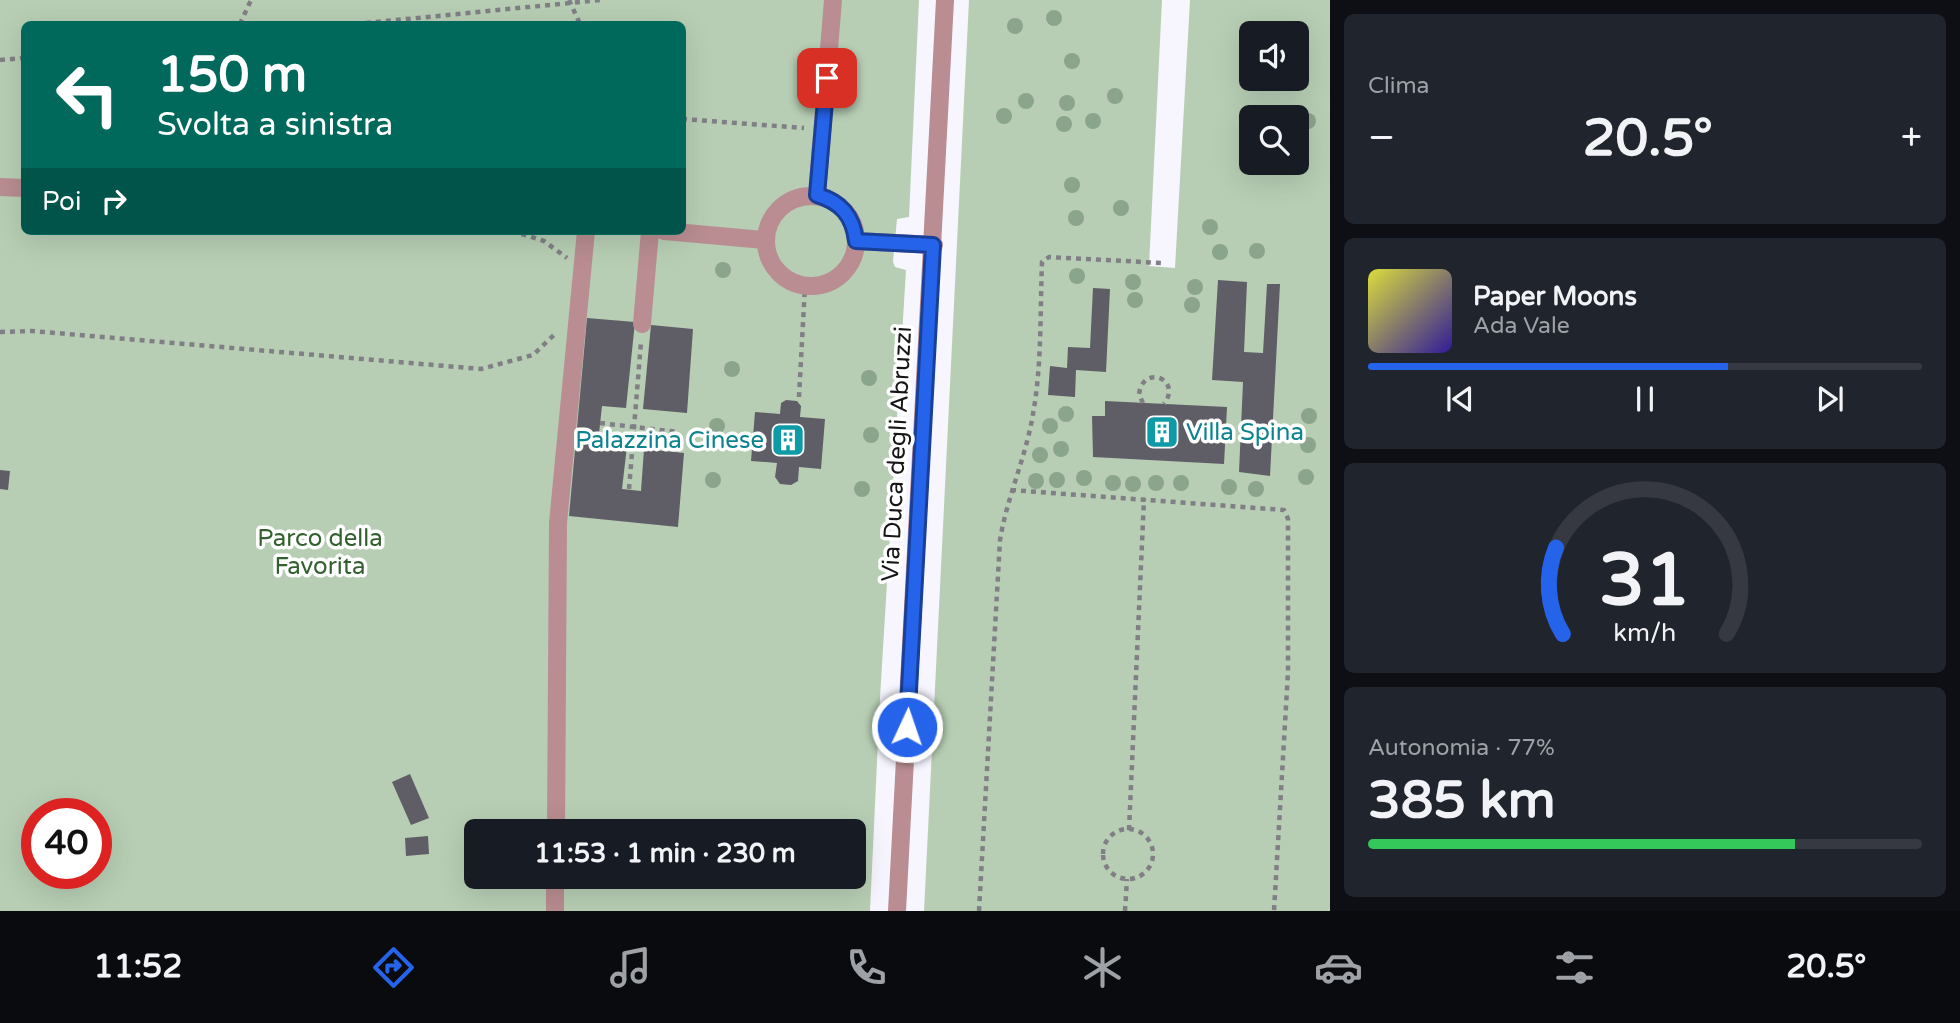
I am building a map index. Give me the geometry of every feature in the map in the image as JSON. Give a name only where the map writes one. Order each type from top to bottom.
[{"type":"street","points":[[817,195],[833,0]]},
{"type":"street","name":"Via Duca degli Abruzzi","points":[[897,911],[945,0]]},
{"type":"street","points":[[0,187],[21,188]]},
{"type":"street","points":[[817,195],[841,206],[849,216],[855,228],[855,253],[841,275],[831,282],[805,286],[781,275],[772,265],[765,240],[768,225],[781,206],[801,196],[817,195]]},
{"type":"street","points":[[686,233],[765,240]]},
{"type":"street","points":[[556,819],[558,523],[586,235]]},
{"type":"street","points":[[642,324],[650,235]]},
{"type":"street","points":[[856,241],[933,245]]},
{"type":"street","points":[[555,889],[555,911]]},
{"type":"path","points":[[241,21],[251,0]]},
{"type":"path","points":[[384,21],[600,0]]},
{"type":"path","points":[[570,1],[579,21]]},
{"type":"path","points":[[0,60],[21,58]]},
{"type":"path","points":[[686,119],[822,129]]},
{"type":"path","points":[[525,235],[544,241],[576,266]]},
{"type":"path","points":[[979,911],[1000,540],[1011,490],[1033,415],[1038,377],[1042,262],[1049,257],[1162,263]]},
{"type":"path","points":[[799,397],[805,286]]},
{"type":"path","points":[[0,332],[46,332],[481,369],[533,355],[557,332],[563,321]]},
{"type":"path","points":[[629,489],[642,324]]},
{"type":"path","points":[[1143,403],[1139,395],[1141,386],[1147,379],[1156,377],[1165,381],[1168,386],[1168,398],[1164,404]]},
{"type":"path","points":[[600,423],[678,432]]},
{"type":"path","points":[[1011,490],[1284,510],[1288,519],[1287,672],[1274,911]]},
{"type":"path","points":[[1129,830],[1144,499]]},
{"type":"path","points":[[1129,830],[1147,839],[1153,854],[1148,869],[1142,875],[1127,879],[1112,873],[1107,867],[1103,851],[1111,836],[1129,830]]},
{"type":"path","points":[[1125,911],[1127,879]]},
{"type":"green space","name":"Parco della Favorita","points":[[0,0],[919,0],[909,217],[897,219],[893,262],[895,267],[906,270],[870,911],[0,911]]},
{"type":"green space","points":[[969,0],[1162,0],[1149,266],[1175,268],[1190,0],[1330,0],[1330,911],[924,911]]},
{"type":"building","points":[[1218,280],[1247,282],[1244,352],[1263,353],[1267,284],[1280,284],[1270,476],[1239,472],[1243,382],[1212,380]]},
{"type":"building","points":[[1093,288],[1110,289],[1106,372],[1076,370],[1075,397],[1048,395],[1050,366],[1067,368],[1068,347],[1090,348]]},
{"type":"building","points":[[587,318],[635,322],[626,408],[602,406],[598,443],[627,446],[622,489],[641,491],[644,449],[684,453],[678,527],[569,516]]},
{"type":"building","points":[[651,325],[693,329],[687,413],[643,409]]},
{"type":"building","name":"Palazzina Cinese","points":[[786,400],[797,401],[801,406],[800,417],[825,419],[821,469],[799,467],[798,481],[791,485],[780,484],[775,477],[777,463],[751,461],[755,412],[780,414],[781,403]]},
{"type":"building","points":[[1105,401],[1227,407],[1224,464],[1093,457],[1092,416],[1105,416]]},
{"type":"building","points":[[0,470],[10,471],[8,490],[0,489]]},
{"type":"building","points":[[410,774],[429,818],[411,825],[392,782]]},
{"type":"building","points":[[428,836],[429,854],[406,856],[405,838]]},
{"type":"place","name":"Villa Spina","points":[[1162,432]]},
{"type":"place","name":"Palazzina Cinese","points":[[788,440]]},
{"type":"route","points":[[827,78],[817,195],[841,206],[855,228],[856,241],[933,245],[907,727]]}]
